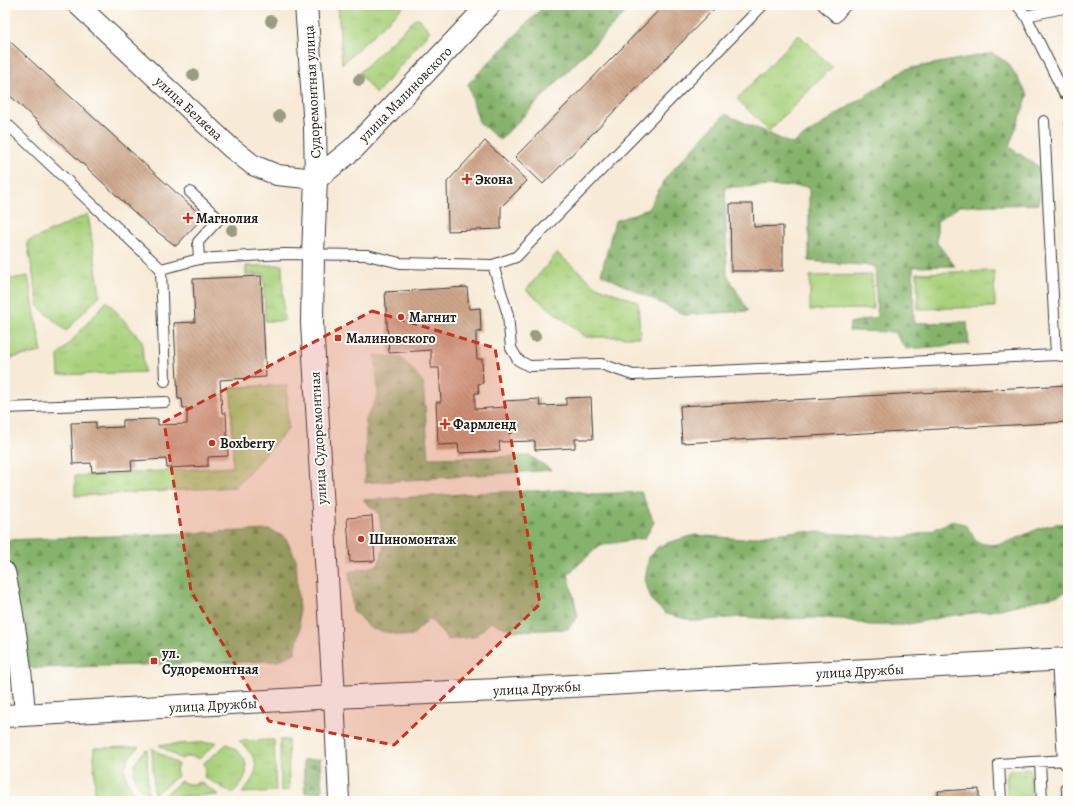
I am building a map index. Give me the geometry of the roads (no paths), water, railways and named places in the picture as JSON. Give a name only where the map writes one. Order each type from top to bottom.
[{"type":"main road","name":"Судоремонтная улица","points":[[306,5],[315,127],[316,179]]},
{"type":"main road","name":"улица Малиновского","points":[[316,179],[354,148],[489,5]]},
{"type":"main road","name":"улица Судоремонтная","points":[[316,179],[312,323],[334,697]]},
{"type":"main road","name":"улица Дружбы","points":[[15,716],[334,697],[514,690],[1065,660]]},
{"type":"street","name":"улица Беляева","points":[[78,5],[230,147],[253,165],[277,175],[316,179]]},
{"type":"street","points":[[5,572],[13,610],[22,675],[15,716]]},
{"type":"street","points":[[1065,660],[1068,760]]},
{"type":"street","points":[[334,697],[339,801]]},
{"type":"lane","points":[[161,269],[199,259],[284,254],[367,255],[400,263],[493,265],[516,257],[763,5]]},
{"type":"lane","points":[[823,5],[836,17],[846,5]]},
{"type":"lane","points":[[1018,5],[1026,16],[1064,93],[1068,93]]},
{"type":"lane","points":[[1026,16],[1068,7]]},
{"type":"lane","points":[[1044,121],[1056,355]]},
{"type":"lane","points":[[5,122],[161,269],[165,381]]},
{"type":"lane","points":[[190,192],[219,219],[198,242],[199,259]]},
{"type":"lane","points":[[493,265],[508,315],[511,348],[518,360],[529,366],[601,364],[633,375],[1056,355],[1068,357]]},
{"type":"lane","points":[[5,408],[165,402]]},
{"type":"lane","points":[[1001,801],[999,764],[1068,760]]},
{"type":"lane","points":[[1040,762],[1042,801]]},
{"type":"place","name":"Экона","points":[[467,179]]},
{"type":"place","name":"Магнолия","points":[[188,218]]},
{"type":"place","name":"Магнит","points":[[401,317]]},
{"type":"place","name":"Малиновского","points":[[338,338]]},
{"type":"place","name":"Фармленд","points":[[445,424]]},
{"type":"place","name":"Boxberry","points":[[212,443]]},
{"type":"place","name":"Шиномонтаж","points":[[361,539]]},
{"type":"place","name":"ул. Судоремонтная","points":[[154,661]]}]
